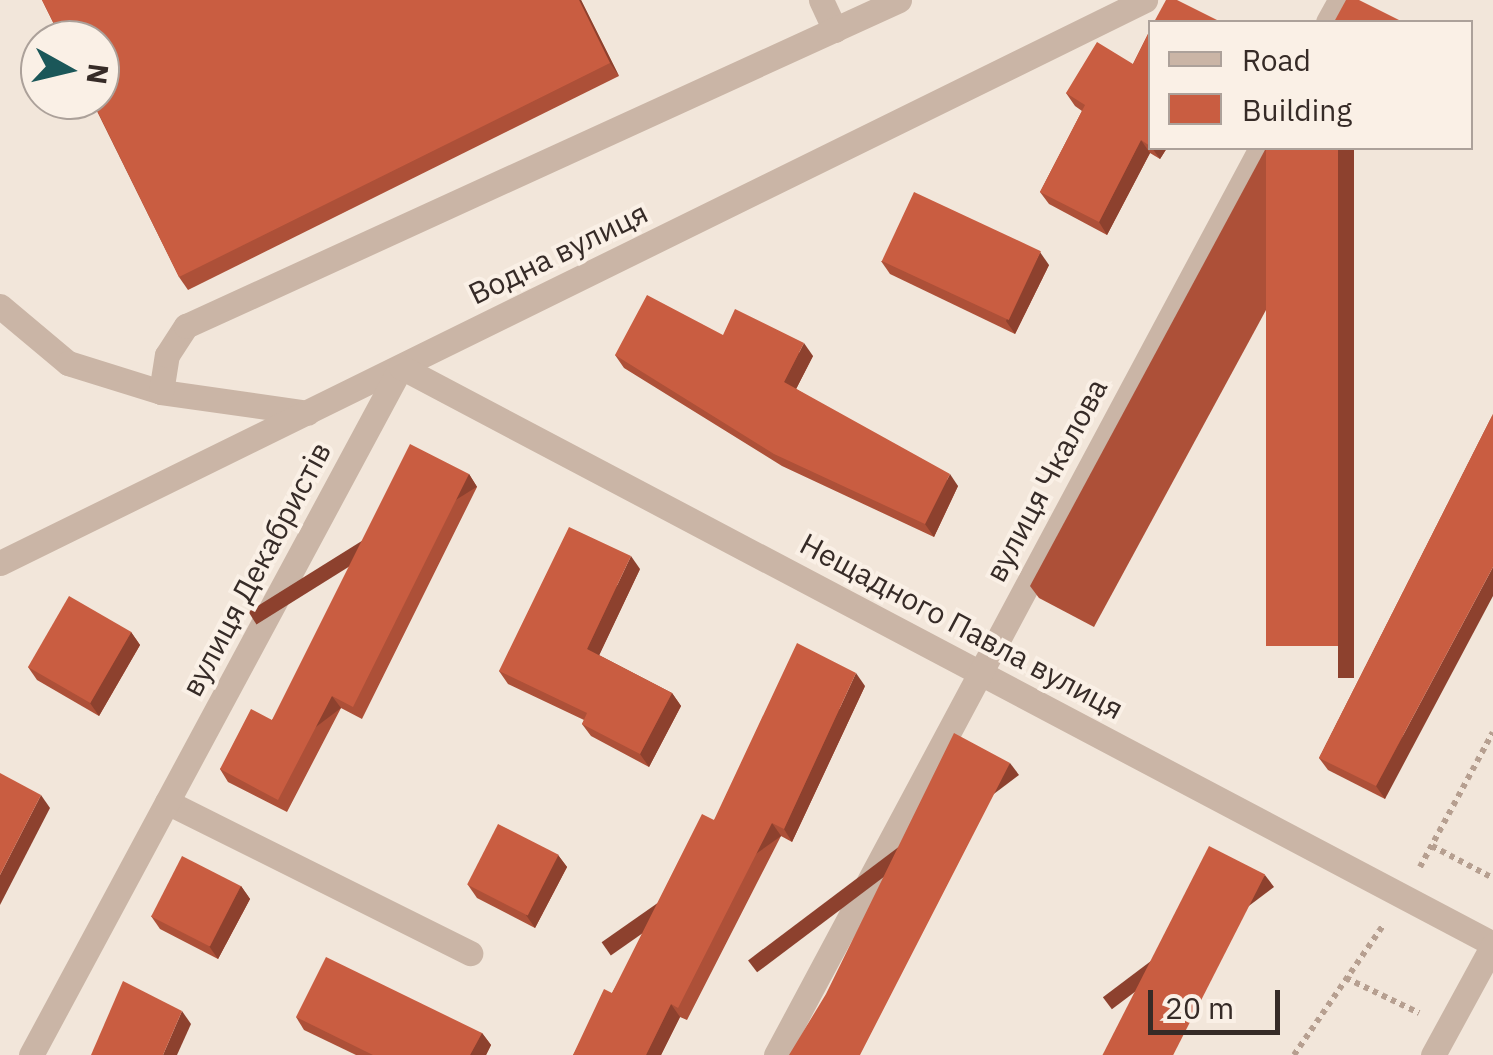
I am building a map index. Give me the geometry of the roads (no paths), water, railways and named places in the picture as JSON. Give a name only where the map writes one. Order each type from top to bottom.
[{"type":"street","points":[[821,0],[835,30]]},
{"type":"street","points":[[161,392],[166,355],[186,326],[899,0]]},
{"type":"street","name":"Водна вулиця","points":[[0,564],[1145,0]]},
{"type":"street","name":"вулиця Чкалова","points":[[776,1055],[1260,150]]},
{"type":"street","points":[[0,306],[68,363],[161,392],[308,412]]},
{"type":"street","name":"Нещадного Павла вулиця","points":[[401,366],[1493,944]]},
{"type":"street","name":"вулиця Декабристів","points":[[31,1055],[401,366]]},
{"type":"street","points":[[167,802],[470,954]]},
{"type":"street","points":[[1433,1055],[1493,944]]}]
